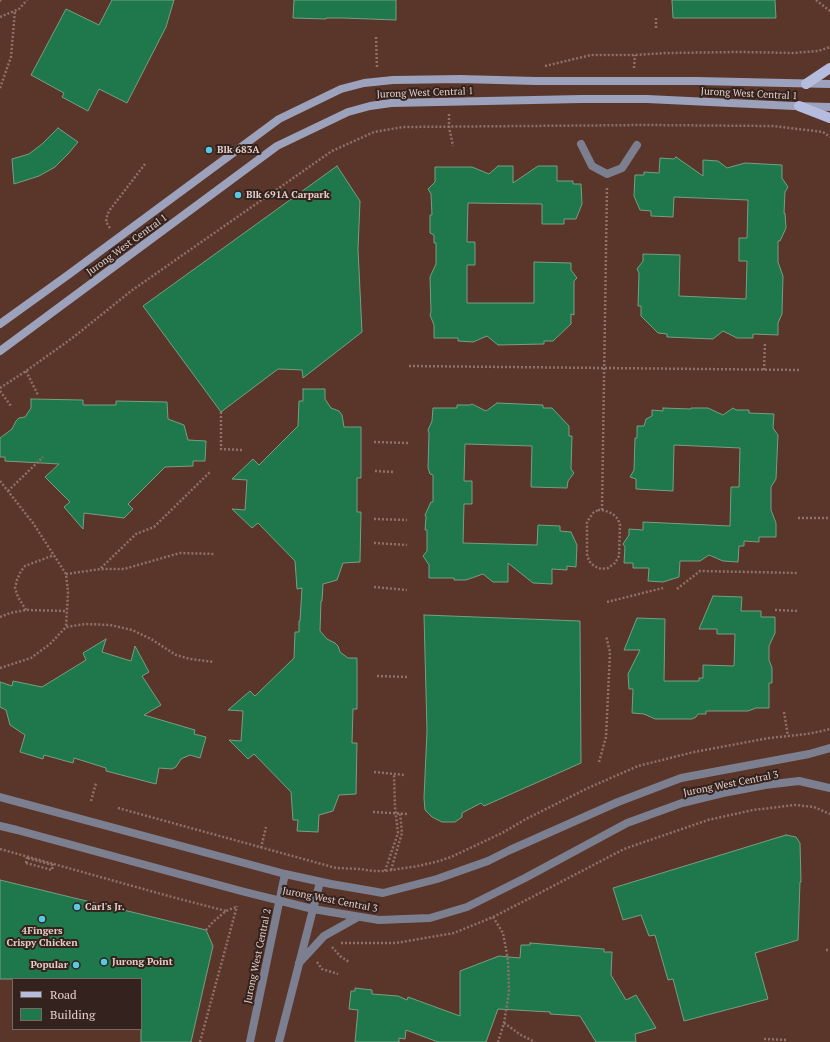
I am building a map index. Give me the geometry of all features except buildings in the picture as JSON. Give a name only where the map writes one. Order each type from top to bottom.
[{"type":"main road","points":[[806,84],[830,68]]},
{"type":"main road","points":[[799,106],[830,118]]},
{"type":"street","name":"Jurong West Central 1","points":[[0,324],[279,119],[341,89],[364,83],[393,80],[697,81],[830,84]]},
{"type":"street","name":"Jurong West Central 1","points":[[0,351],[277,146],[348,112],[370,106],[391,103],[581,99],[647,99],[830,107]]},
{"type":"street","points":[[581,144],[592,166],[607,174],[622,168],[637,145]]},
{"type":"street","name":"Jurong West Central 3","points":[[0,797],[285,874],[383,893],[437,879],[488,861],[618,802],[681,778],[809,754],[830,748]]},
{"type":"street","name":"Jurong West Central 3","points":[[0,826],[313,909],[379,920],[430,918],[467,907],[525,878],[627,823],[682,803],[765,785],[799,782],[830,788]]},
{"type":"street","name":"Jurong West Central 2","points":[[250,1042],[285,874]]},
{"type":"street","points":[[278,1042],[320,882]]},
{"type":"street","points":[[299,964],[324,936],[358,917]]},
{"type":"path","points":[[0,17],[19,9],[28,0]]},
{"type":"path","points":[[816,0],[830,11]]},
{"type":"path","points":[[0,88],[11,57],[15,10]]},
{"type":"path","points":[[656,18],[656,30]]},
{"type":"path","points":[[370,70],[378,69],[376,37]]},
{"type":"path","points":[[542,67],[591,55],[740,52],[794,53],[818,51],[830,47]]},
{"type":"path","points":[[448,102],[453,146]]},
{"type":"path","points":[[789,128],[790,124]]},
{"type":"path","points":[[11,406],[0,389],[71,339],[131,291],[332,151],[374,132],[403,127],[646,125],[774,126],[822,132],[830,137]]},
{"type":"path","points":[[112,231],[106,222],[109,211],[144,164]]},
{"type":"path","points":[[602,510],[607,174]]},
{"type":"path","points":[[764,370],[765,342]]},
{"type":"path","points":[[409,366],[800,370]]},
{"type":"path","points":[[26,371],[38,395]]},
{"type":"path","points":[[221,412],[221,449],[242,450]]},
{"type":"path","points":[[374,442],[408,443]]},
{"type":"path","points":[[8,491],[43,457]]},
{"type":"path","points":[[101,569],[136,534],[154,527],[211,471]]},
{"type":"path","points":[[375,471],[394,472]]},
{"type":"path","points":[[0,481],[33,523],[66,574],[68,592],[66,627]]},
{"type":"path","points":[[598,510],[602,510],[614,515],[620,525],[619,556],[616,563],[608,568],[601,569],[594,566],[589,561],[587,554],[587,522],[593,513],[598,510]]},
{"type":"path","points":[[798,518],[830,518]]},
{"type":"path","points":[[374,519],[407,520]]},
{"type":"path","points":[[374,543],[407,545]]},
{"type":"path","points":[[66,574],[101,569],[124,568],[180,553],[216,554]]},
{"type":"path","points":[[26,610],[18,597],[15,588],[20,571],[25,566],[54,555]]},
{"type":"path","points":[[677,589],[700,571],[798,573]]},
{"type":"path","points":[[374,588],[407,590]]},
{"type":"path","points":[[607,602],[663,588]]},
{"type":"path","points":[[0,617],[10,613],[26,610],[67,611]]},
{"type":"path","points":[[775,610],[798,611]]},
{"type":"path","points":[[0,668],[31,658],[50,644],[66,627],[85,624],[110,625],[132,630],[151,639],[176,655],[190,659],[214,662]]},
{"type":"path","points":[[599,762],[606,737],[610,652],[606,636]]},
{"type":"path","points":[[377,676],[408,677]]},
{"type":"path","points":[[784,712],[788,736]]},
{"type":"path","points":[[118,808],[336,868],[373,871],[392,870],[418,866],[451,857],[588,788],[638,766],[694,752],[768,738],[822,732],[830,729]]},
{"type":"path","points":[[374,772],[405,774]]},
{"type":"path","points":[[386,870],[398,833],[394,774]]},
{"type":"path","points":[[91,801],[96,784]]},
{"type":"path","points":[[331,945],[336,943],[396,942],[454,933],[493,917],[624,849],[708,820],[753,810],[795,805],[814,807],[830,814]]},
{"type":"path","points":[[373,812],[408,814]]},
{"type":"path","points":[[392,870],[402,833],[400,813]]},
{"type":"path","points":[[261,848],[266,827]]},
{"type":"path","points":[[0,849],[27,857],[53,865],[52,870],[26,863],[27,857]]},
{"type":"path","points":[[27,857],[226,911]]},
{"type":"path","points":[[200,1042],[237,906],[226,911],[206,930]]},
{"type":"path","points":[[493,917],[502,933],[508,960],[509,992],[504,1023],[498,1042]]},
{"type":"path","points":[[334,949],[340,956],[350,962]]},
{"type":"path","points":[[314,958],[322,969],[338,974]]},
{"type":"path","points":[[504,1023],[521,1035],[535,1042]]},
{"type":"path","points":[[764,1039],[788,1040]]},
{"type":"place","name":"Blk 683A","points":[[209,150]]},
{"type":"place","name":"Blk 691A Carpark","points":[[238,195]]},
{"type":"place","name":"Carl's Jr.","points":[[77,907]]},
{"type":"place","name":"4Fingers Crispy Chicken","points":[[42,919]]},
{"type":"place","name":"Jurong Point","points":[[104,962]]},
{"type":"place","name":"Popular","points":[[76,965]]}]
